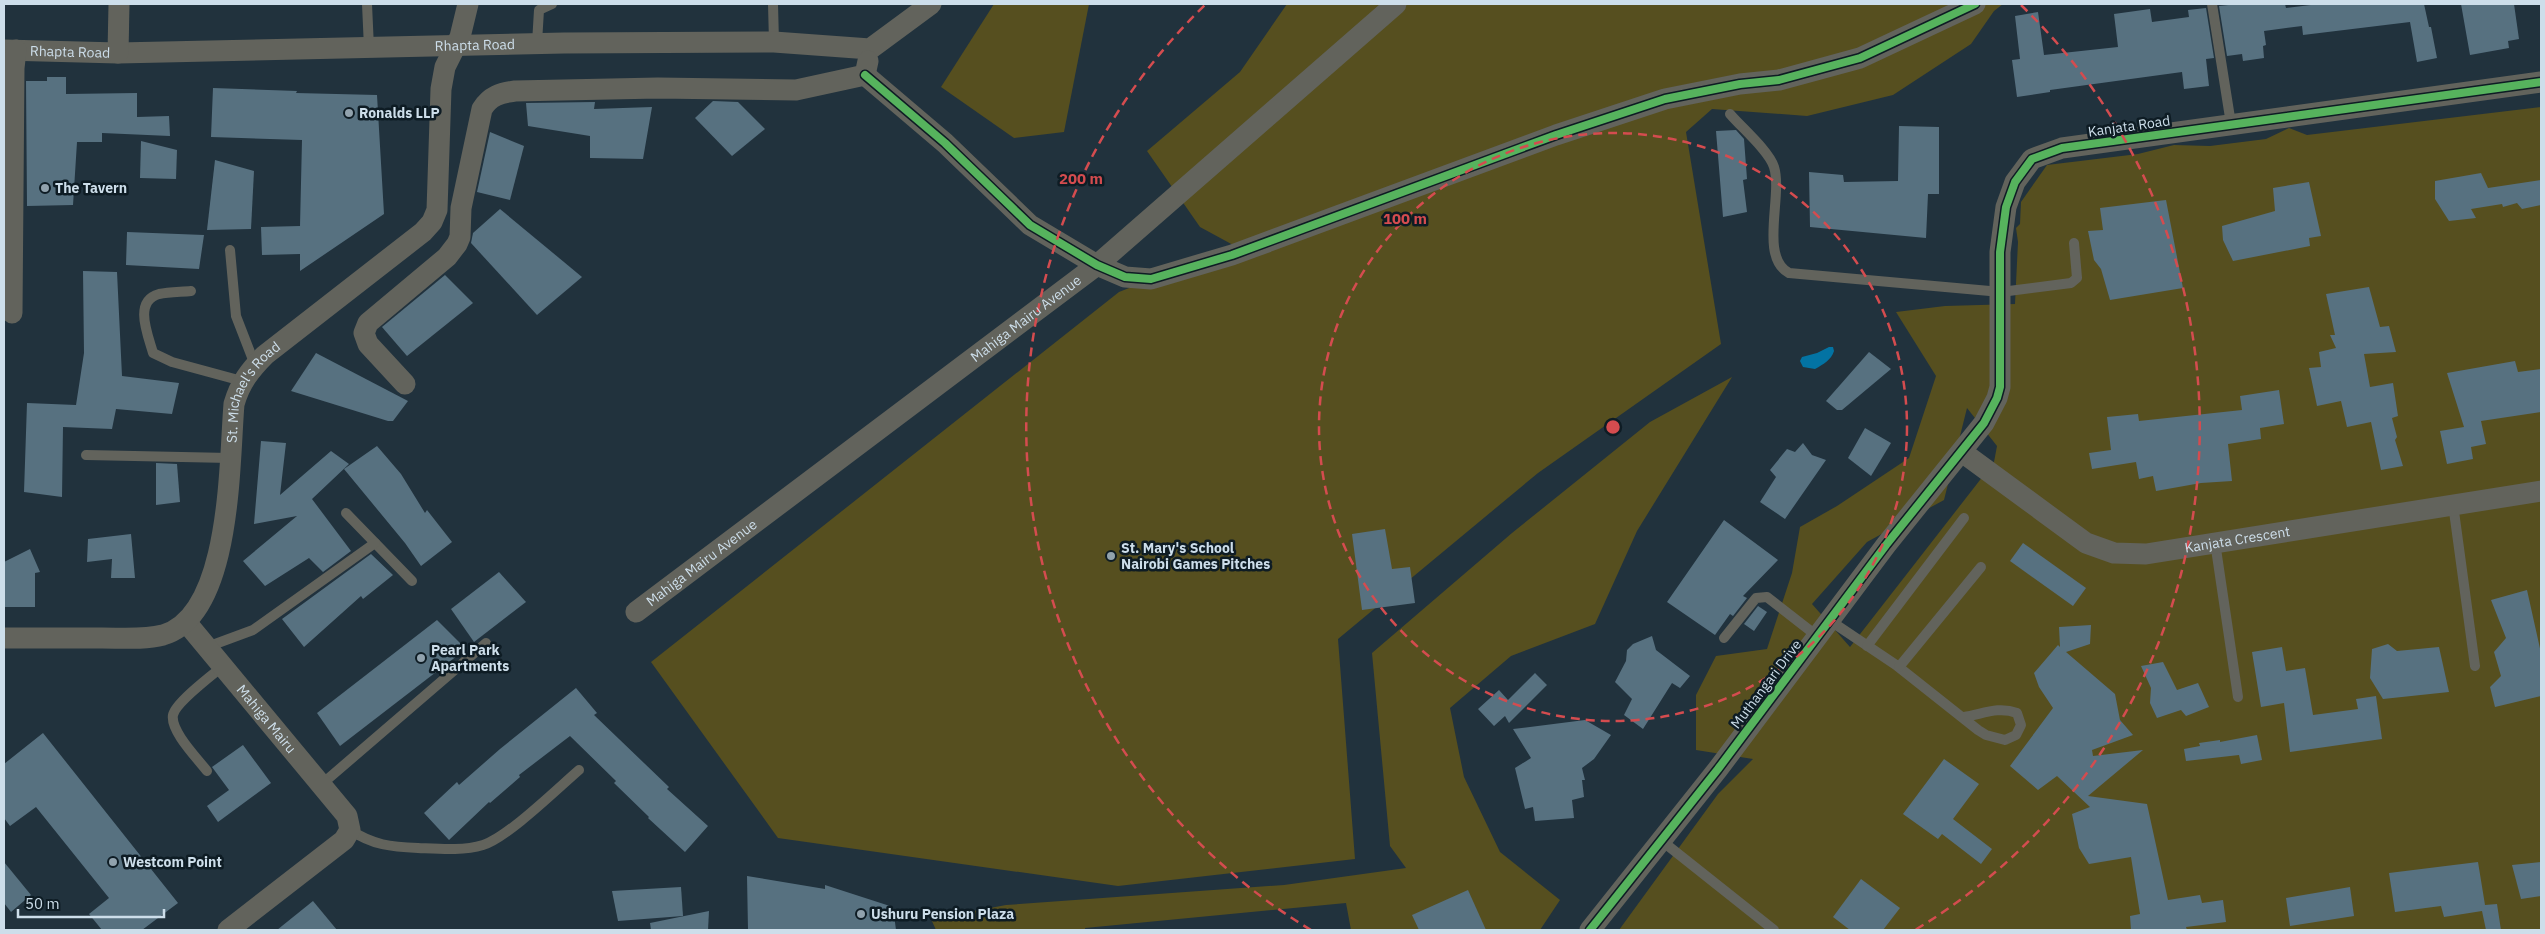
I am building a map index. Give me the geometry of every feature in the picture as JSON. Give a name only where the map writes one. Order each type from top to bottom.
[{"type":"street","points":[[118,53],[119,4]]},
{"type":"street","name":"St. Michael's Road","points":[[4,638],[136,638],[164,635],[186,622],[198,607],[211,580],[224,536],[234,404],[249,373],[423,232],[432,222],[437,210],[441,89],[445,67],[456,47],[468,4]]},
{"type":"street","points":[[865,74],[870,49],[931,4]]},
{"type":"street","name":"Mahiga Mairu Avenue","points":[[636,612],[1097,265],[1396,4]]},
{"type":"street","points":[[865,74],[946,143],[1030,226],[1097,265],[1125,277],[1151,279],[1232,255],[1556,135],[1665,99],[1740,84],[1779,80],[1860,58],[1975,4]]},
{"type":"street","name":"Rhapta Road","points":[[10,50],[118,53],[537,44],[774,42],[870,49]]},
{"type":"street","points":[[10,50],[14,68],[12,313]]},
{"type":"street","points":[[405,384],[368,344],[364,333],[368,323],[447,257],[457,244],[464,190],[482,109],[488,99],[501,93],[515,91],[658,88],[796,90],[865,74]]},
{"type":"street","name":"Kanjata Road","points":[[1962,452],[1984,423],[1997,398],[2000,387],[2000,252],[2006,207],[2015,182],[2032,159],[2062,148],[2541,82]]},
{"type":"street","name":"Kanjata Crescent","points":[[1962,452],[2086,543],[2098,549],[2114,553],[2146,554],[2541,491]]},
{"type":"street","name":"Muthangari Drive","points":[[1590,930],[1662,840],[1886,545],[1962,452]]},
{"type":"street","name":"Mahiga Mairu","points":[[186,622],[322,784],[349,823]]},
{"type":"street","points":[[228,930],[344,840],[349,823]]},
{"type":"lane","points":[[367,4],[369,48]]},
{"type":"lane","points":[[537,44],[534,7],[552,4]]},
{"type":"lane","points":[[773,4],[774,42]]},
{"type":"lane","points":[[2212,4],[2231,124]]},
{"type":"lane","points":[[1730,114],[1774,166],[1776,179],[1774,253],[1781,269],[1789,273],[2001,292],[2071,283],[2078,278],[2074,243]]},
{"type":"lane","points":[[191,291],[158,294],[148,302],[142,314],[152,353],[172,362],[249,373],[236,316],[230,250]]},
{"type":"lane","points":[[86,455],[230,458]]},
{"type":"lane","points":[[2453,504],[2475,666]]},
{"type":"lane","points":[[346,513],[412,581]]},
{"type":"lane","points":[[1867,646],[1964,518]]},
{"type":"lane","points":[[2215,542],[2238,698]]},
{"type":"lane","points":[[207,647],[253,630],[375,543]]},
{"type":"lane","points":[[1899,668],[1981,567]]},
{"type":"lane","points":[[1724,638],[1756,598],[1767,597],[1823,628],[1867,646],[1899,668],[1986,735],[2005,740],[2016,735],[2021,725],[2017,714],[2009,710],[1996,709],[1964,717]]},
{"type":"lane","points":[[322,784],[486,643]]},
{"type":"lane","points":[[208,771],[180,736],[174,725],[173,716],[175,711],[192,693],[223,666]]},
{"type":"lane","points":[[349,823],[368,841],[393,847],[462,849],[485,845],[509,829],[579,770]]},
{"type":"lane","points":[[1662,840],[1774,930]]},
{"type":"shaded area","points":[[994,4],[1089,4],[1064,132],[1014,138],[941,87]]},
{"type":"shaded area","name":"St. Mary's School Nairobi Games Pitches","points":[[1287,4],[2003,4],[1994,11],[1971,44],[1893,95],[1807,116],[1712,109],[1686,132],[1721,344],[1538,473],[1338,639],[1355,859],[1118,886],[778,838],[651,662],[1119,292],[1235,246],[1200,227],[1147,151],[1240,72]]},
{"type":"shaded area","points":[[2541,107],[2541,930],[1619,930],[1718,794],[1753,759],[1696,750],[1696,695],[1716,656],[1767,649],[1792,573],[1800,527],[1837,506],[1909,458],[1936,376],[1896,312],[1945,306],[2015,304],[2018,242],[2016,228],[2020,224],[2021,202],[2047,165],[2138,154],[2174,145],[2210,146],[2266,139],[2289,128],[2307,135]],"holes":[[[1967,408],[1997,446],[1994,462],[1850,647],[1812,604],[1867,542],[1944,500]]]},
{"type":"shaded area","points":[[1732,377],[1637,531],[1595,624],[1511,656],[1450,708],[1464,777],[1500,852],[1560,900],[1540,930],[1351,930],[1346,903],[1085,928],[1085,930],[936,930],[931,919],[1006,905],[1284,885],[1406,868],[1390,846],[1372,653],[1512,533],[1650,422]]},
{"type":"water","points":[[1833,347],[1834,351],[1831,357],[1824,363],[1815,369],[1803,367],[1800,361],[1802,357]]},
{"type":"building","points":[[2285,4],[2286,8],[2319,4],[2424,4],[2437,58],[2417,62],[2410,22],[2303,35],[2302,26],[2264,31],[2266,45],[2263,46],[2264,58],[2243,61],[2242,54],[2227,56],[2219,6]]},
{"type":"building","points":[[2461,4],[2514,4],[2519,39],[2508,41],[2509,48],[2470,55]]},
{"type":"building","points":[[2206,8],[2214,58],[2206,59],[2209,86],[2184,89],[2182,72],[2050,90],[2050,92],[2017,97],[2012,60],[2020,59],[2015,16],[2038,12],[2044,55],[2118,47],[2114,14],[2150,9],[2152,22],[2189,17],[2188,10]]},
{"type":"building","points":[[47,77],[66,77],[66,94],[137,93],[137,117],[169,116],[170,136],[102,133],[102,142],[77,142],[73,205],[27,206],[26,81],[47,81]]},
{"type":"building","points":[[213,88],[377,95],[384,214],[300,271],[300,254],[262,255],[261,227],[300,226],[302,140],[211,137]]},
{"type":"building","points":[[713,101],[738,102],[765,129],[732,156],[695,118]]},
{"type":"building","points":[[595,102],[594,109],[652,107],[643,159],[590,158],[590,136],[528,126],[526,103]]},
{"type":"building","points":[[1899,126],[1939,127],[1939,194],[1928,194],[1926,238],[1810,227],[1809,172],[1843,175],[1844,182],[1898,181]]},
{"type":"building","points":[[1736,130],[1744,139],[1747,179],[1743,180],[1747,212],[1723,217],[1716,131]]},
{"type":"building","points":[[490,132],[524,146],[510,200],[477,192]]},
{"type":"building","points":[[141,141],[177,150],[176,179],[140,178]]},
{"type":"building","points":[[215,160],[254,171],[251,229],[207,230]]},
{"type":"building","points":[[2481,173],[2488,188],[2541,180],[2541,205],[2522,209],[2517,203],[2503,207],[2502,204],[2471,209],[2476,218],[2449,221],[2435,199],[2435,181]]},
{"type":"building","points":[[2309,182],[2321,236],[2309,238],[2310,246],[2233,261],[2223,240],[2222,226],[2275,211],[2273,188]]},
{"type":"building","points":[[2166,200],[2183,288],[2110,300],[2101,269],[2094,260],[2088,231],[2103,230],[2100,208]]},
{"type":"building","points":[[500,209],[582,277],[537,315],[471,243],[473,233]]},
{"type":"building","points":[[127,232],[204,235],[199,269],[126,265]]},
{"type":"building","points":[[83,271],[117,272],[122,376],[179,383],[172,414],[116,409],[112,429],[63,427],[62,497],[24,492],[27,403],[76,405],[84,353]]},
{"type":"building","points":[[445,275],[473,303],[407,356],[382,327]]},
{"type":"building","points":[[2369,287],[2380,327],[2389,326],[2396,352],[2364,354],[2370,387],[2393,383],[2398,416],[2392,418],[2397,437],[2395,440],[2403,466],[2381,470],[2371,422],[2347,427],[2341,401],[2317,406],[2309,368],[2321,367],[2319,352],[2336,348],[2330,335],[2335,335],[2326,294]]},
{"type":"building","points":[[1869,352],[1891,369],[1842,410],[1837,410],[1826,401]]},
{"type":"building","points":[[316,353],[408,401],[393,421],[388,421],[291,391]]},
{"type":"building","points":[[2515,361],[2518,372],[2541,369],[2541,412],[2481,421],[2486,444],[2471,447],[2473,459],[2447,464],[2440,431],[2464,427],[2447,373]]},
{"type":"building","points":[[2279,390],[2284,424],[2260,428],[2261,439],[2228,444],[2232,481],[2201,483],[2156,491],[2153,476],[2139,479],[2136,462],[2092,469],[2089,453],[2111,450],[2107,417],[2138,414],[2139,421],[2242,410],[2240,396]]},
{"type":"building","points":[[1865,428],[1891,443],[1871,476],[1848,458]]},
{"type":"building","points":[[261,441],[286,443],[280,495],[331,451],[349,464],[312,499],[351,551],[323,572],[309,558],[265,586],[243,561],[297,516],[254,524]]},
{"type":"building","points":[[1803,443],[1812,455],[1826,460],[1785,519],[1760,502],[1776,477],[1770,470],[1787,449],[1795,452]]},
{"type":"building","points":[[377,446],[401,474],[425,513],[427,510],[452,542],[421,566],[405,543],[344,469]]},
{"type":"building","points":[[156,463],[177,464],[180,502],[156,505]]},
{"type":"building","points":[[1724,520],[1778,560],[1743,596],[1747,598],[1733,616],[1730,614],[1715,635],[1667,602]]},
{"type":"building","points":[[1385,529],[1392,569],[1410,567],[1415,603],[1362,610],[1352,534]]},
{"type":"building","points":[[131,534],[135,578],[111,578],[112,559],[87,562],[88,539]]},
{"type":"building","points":[[2023,543],[2086,588],[2073,606],[2010,561]]},
{"type":"building","points":[[30,549],[40,572],[35,573],[35,607],[4,607],[4,562]]},
{"type":"building","points":[[371,554],[393,575],[363,599],[361,596],[304,647],[282,619]]},
{"type":"building","points":[[499,572],[526,602],[474,642],[451,609]]},
{"type":"building","points":[[2527,590],[2541,653],[2541,696],[2495,707],[2490,687],[2501,676],[2494,652],[2506,638],[2491,600]]},
{"type":"building","points":[[1758,606],[1767,612],[1754,631],[1744,624]]},
{"type":"building","name":"Pearl Park Apartments","points":[[437,620],[466,649],[340,746],[317,713]]},
{"type":"building","points":[[2091,625],[2090,644],[2066,652],[2115,694],[2120,720],[2133,735],[2092,750],[2093,756],[2143,750],[2088,796],[2147,804],[2168,900],[2200,895],[2202,903],[2223,900],[2226,922],[2186,927],[2187,930],[2131,930],[2130,916],[2140,914],[2131,857],[2089,864],[2079,848],[2072,814],[2090,807],[2057,776],[2038,790],[2010,766],[2053,708],[2039,687],[2034,673],[2058,645],[2060,647],[2059,627]]},
{"type":"building","points":[[1652,636],[1656,650],[1690,676],[1680,688],[1672,683],[1643,729],[1624,715],[1632,699],[1615,682],[1626,661],[1627,650],[1633,644]]},
{"type":"building","points":[[2388,644],[2397,651],[2439,647],[2449,692],[2383,699],[2370,678],[2372,649]]},
{"type":"building","points":[[2282,647],[2286,671],[2305,668],[2313,715],[2358,709],[2356,699],[2376,696],[2382,739],[2290,752],[2284,703],[2261,707],[2252,652]]},
{"type":"building","points":[[2163,662],[2177,690],[2198,683],[2209,707],[2186,716],[2181,710],[2157,718],[2150,703],[2151,688],[2141,666]]},
{"type":"building","points":[[1535,673],[1547,685],[1509,723],[1505,716],[1494,726],[1478,709],[1499,690],[1508,700]]},
{"type":"building","points":[[576,688],[597,713],[594,715],[669,787],[667,789],[708,826],[685,852],[648,818],[614,783],[616,781],[570,736],[519,775],[520,777],[489,802],[449,840],[424,813],[457,782],[459,785],[500,749]]},
{"type":"building","points":[[1585,720],[1611,735],[1594,759],[1582,768],[1585,780],[1582,780],[1584,797],[1572,800],[1574,818],[1535,821],[1533,807],[1525,809],[1515,768],[1531,758],[1513,729]]},
{"type":"building","name":"Westcom Point","points":[[43,733],[178,903],[142,930],[102,930],[89,914],[109,898],[36,807],[10,826],[4,818],[4,764]]},
{"type":"building","points":[[2257,735],[2262,760],[2241,764],[2239,755],[2186,761],[2184,749],[2200,746],[2199,743],[2220,740],[2220,742]]},
{"type":"building","points":[[243,745],[271,783],[218,822],[207,806],[229,790],[212,767]]},
{"type":"building","points":[[1944,759],[1979,784],[1953,819],[1992,849],[1981,864],[1942,834],[1938,839],[1903,814]]},
{"type":"building","points":[[4,862],[31,895],[11,912],[4,903]]},
{"type":"building","points":[[2478,862],[2485,905],[2497,904],[2501,930],[2486,930],[2482,911],[2444,917],[2441,906],[2395,912],[2389,873]]},
{"type":"building","points":[[2541,862],[2541,896],[2521,899],[2512,865]]},
{"type":"building","points":[[747,876],[825,889],[825,885],[893,907],[896,930],[748,930]]},
{"type":"building","points":[[1861,879],[1900,908],[1883,930],[1850,930],[1833,917]]},
{"type":"building","points":[[681,887],[683,916],[618,921],[612,891]]},
{"type":"building","points":[[2350,887],[2354,916],[2290,926],[2286,898]]},
{"type":"building","points":[[1468,890],[1486,930],[1419,930],[1412,915]]},
{"type":"building","points":[[313,901],[337,930],[277,930]]},
{"type":"building","points":[[709,911],[708,930],[651,930],[650,923]]},
{"type":"cycle path","points":[[865,75],[945,143],[1030,225],[1097,265],[1125,277],[1151,279],[1232,255],[1556,135],[1665,99],[1740,84],[1779,80],[1860,58],[1975,4]]},
{"type":"cycle path","points":[[1590,930],[1718,769],[1886,545],[1984,423],[1997,398],[2000,387],[2000,252],[2006,207],[2015,182],[2032,159],[2062,148],[2541,82]]},
{"type":"place","name":"Ronalds LLP","points":[[349,113]]},
{"type":"place","name":"The Tavern","points":[[45,188]]},
{"type":"place","name":"St. Mary's School Nairobi Games Pitches","points":[[1111,556]]},
{"type":"place","name":"Pearl Park Apartments","points":[[421,658]]},
{"type":"place","name":"Westcom Point","points":[[113,862]]},
{"type":"place","name":"Ushuru Pension Plaza","points":[[861,914]]}]
